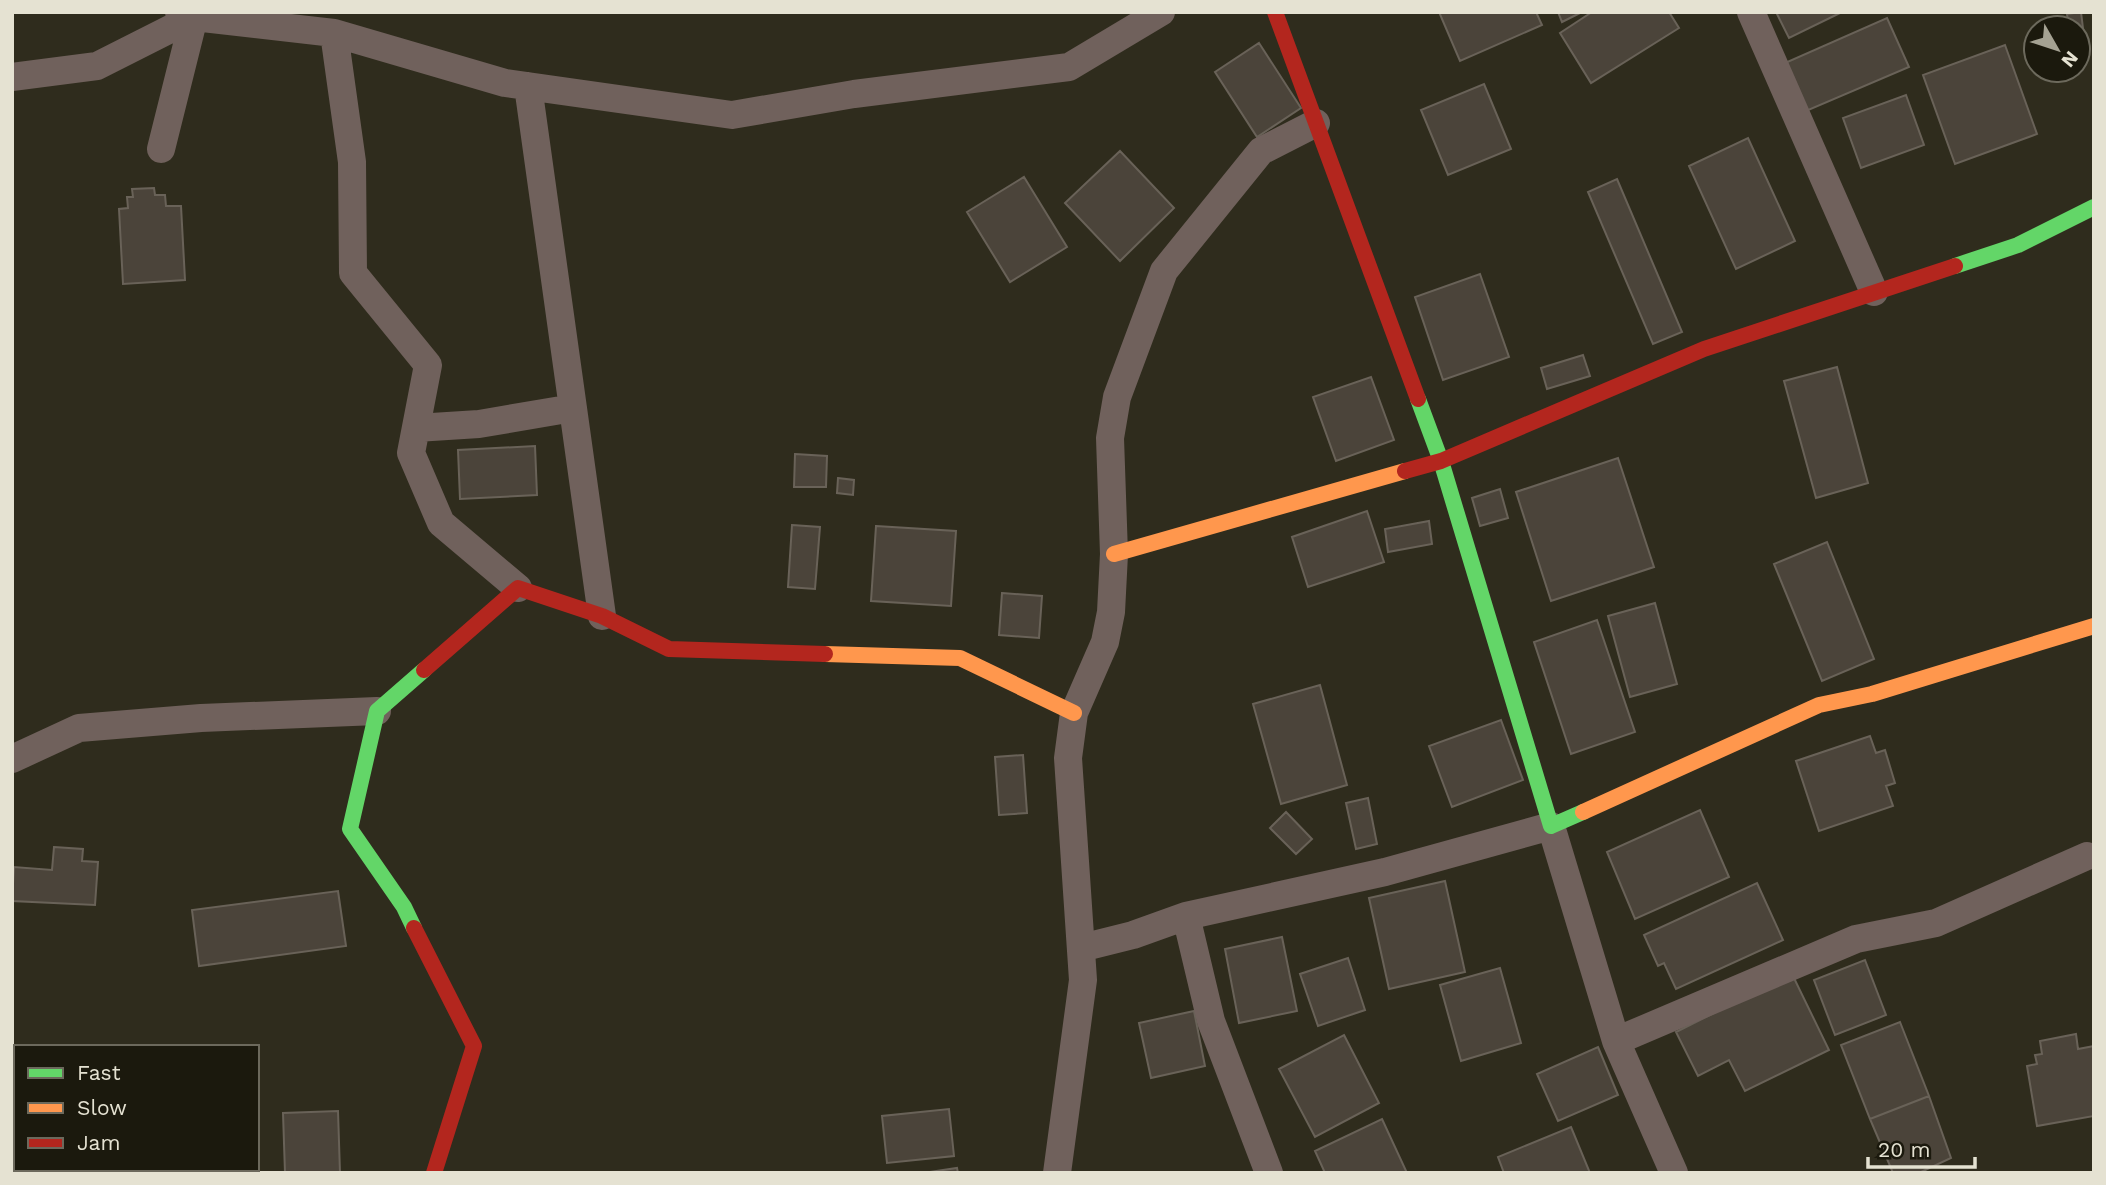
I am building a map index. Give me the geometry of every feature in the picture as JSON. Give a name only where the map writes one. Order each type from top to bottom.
[{"type":"street","points":[[12,77],[97,66],[190,14],[334,33],[505,83],[732,115],[854,94],[1069,66],[1161,12]]},
{"type":"street","points":[[1275,12],[1440,461],[1616,1041],[1674,1173]]},
{"type":"street","points":[[1751,12],[1874,292]]},
{"type":"street","points":[[161,149],[190,14]]},
{"type":"street","points":[[334,33],[352,162],[354,273],[428,365],[411,453],[441,523],[518,588],[603,616],[669,649],[960,658],[1074,713]]},
{"type":"street","points":[[528,86],[603,616]]},
{"type":"street","points":[[1057,1173],[1083,980],[1068,758],[1074,713],[1105,642],[1111,612],[1114,554],[1110,438],[1117,397],[1164,271],[1261,151],[1316,123]]},
{"type":"street","points":[[1114,554],[1440,461],[1704,349],[2018,244],[2094,207]]},
{"type":"street","points":[[416,428],[479,424],[573,408]]},
{"type":"street","points":[[434,1173],[474,1046],[404,907],[351,829],[377,711],[518,588]]},
{"type":"street","points":[[1081,948],[1133,935],[1186,916],[1385,872],[1551,826],[1819,705],[1872,694],[2094,625]]},
{"type":"street","points":[[12,759],[79,728],[201,718],[377,711]]},
{"type":"street","points":[[1616,1041],[1856,939],[1936,923],[2087,856]]},
{"type":"street","points":[[1186,916],[1211,1021],[1269,1173]]},
{"type":"building","points":[[1439,12],[1536,12],[1542,25],[1460,61]]},
{"type":"building","points":[[1558,12],[1582,12],[1562,22]]},
{"type":"building","points":[[1592,12],[1669,12],[1679,28],[1591,83],[1560,33]]},
{"type":"building","points":[[1776,12],[1842,12],[1789,38]]},
{"type":"building","points":[[1887,18],[1909,67],[1806,111],[1785,63]]},
{"type":"building","points":[[1259,43],[1301,108],[1257,137],[1215,72]]},
{"type":"building","points":[[2005,45],[2037,134],[1955,164],[1923,75]]},
{"type":"building","points":[[1484,84],[1511,149],[1448,175],[1421,110]]},
{"type":"building","points":[[1906,95],[1924,145],[1861,168],[1843,118]]},
{"type":"building","points":[[1748,138],[1795,241],[1736,269],[1689,166]]},
{"type":"building","points":[[1120,151],[1174,208],[1120,261],[1065,203]]},
{"type":"building","points":[[1024,177],[1067,247],[1010,282],[967,212]]},
{"type":"building","points":[[1617,179],[1682,332],[1653,344],[1588,192]]},
{"type":"building","points":[[154,188],[155,195],[165,195],[166,206],[181,206],[185,280],[123,284],[119,209],[128,208],[127,197],[133,197],[132,189]]},
{"type":"building","points":[[1480,274],[1509,357],[1443,380],[1415,297]]},
{"type":"building","points":[[1583,355],[1590,376],[1547,389],[1541,368]]},
{"type":"building","points":[[1837,367],[1868,483],[1816,498],[1784,381]]},
{"type":"building","points":[[1371,377],[1394,440],[1336,461],[1313,397]]},
{"type":"building","points":[[535,446],[537,495],[460,499],[458,450]]},
{"type":"building","points":[[795,454],[827,456],[826,487],[794,487]]},
{"type":"building","points":[[1618,458],[1654,567],[1551,601],[1516,492]]},
{"type":"building","points":[[838,478],[854,480],[853,495],[837,493]]},
{"type":"building","points":[[1500,489],[1508,518],[1480,526],[1472,498]]},
{"type":"building","points":[[1367,511],[1384,562],[1308,587],[1292,537]]},
{"type":"building","points":[[1429,521],[1432,544],[1388,552],[1385,529]]},
{"type":"building","points":[[792,525],[820,527],[815,589],[788,587]]},
{"type":"building","points":[[876,526],[956,531],[951,606],[871,601]]},
{"type":"building","points":[[1827,542],[1874,659],[1822,681],[1774,564]]},
{"type":"building","points":[[1002,593],[1042,596],[1039,638],[999,635]]},
{"type":"building","points":[[1655,603],[1677,684],[1630,697],[1608,616]]},
{"type":"building","points":[[1597,620],[1635,732],[1571,754],[1534,642]]},
{"type":"building","points":[[1320,685],[1347,785],[1281,804],[1253,704]]},
{"type":"building","points":[[1501,720],[1523,780],[1452,807],[1429,746]]},
{"type":"building","points":[[1870,736],[1876,753],[1885,750],[1895,783],[1886,786],[1893,806],[1819,831],[1796,761]]},
{"type":"building","points":[[1023,755],[1027,813],[999,815],[995,757]]},
{"type":"building","points":[[1368,798],[1377,844],[1356,849],[1346,803]]},
{"type":"building","points":[[1700,810],[1729,877],[1635,919],[1607,852]]},
{"type":"building","points":[[1286,812],[1312,839],[1296,854],[1270,828]]},
{"type":"building","points":[[54,847],[83,849],[82,861],[98,862],[95,905],[12,901],[14,867],[52,870]]},
{"type":"building","points":[[1445,881],[1465,972],[1389,989],[1369,898]]},
{"type":"building","points":[[1757,883],[1783,940],[1676,989],[1664,963],[1658,966],[1644,935]]},
{"type":"building","points":[[338,891],[346,946],[199,966],[192,910]]},
{"type":"building","points":[[1282,937],[1297,1011],[1239,1023],[1225,949]]},
{"type":"building","points":[[1348,958],[1365,1010],[1318,1026],[1300,974]]},
{"type":"building","points":[[1865,960],[1886,1015],[1835,1035],[1814,980]]},
{"type":"building","points":[[1500,968],[1521,1043],[1461,1061],[1440,985]]},
{"type":"building","points":[[1792,974],[1829,1050],[1745,1091],[1729,1060],[1698,1076],[1676,1032]]},
{"type":"building","points":[[1194,1011],[1205,1066],[1151,1078],[1139,1023]]},
{"type":"building","points":[[1900,1022],[1929,1096],[1870,1119],[1841,1045]]},
{"type":"building","points":[[2076,1034],[2078,1049],[2094,1046],[2094,1116],[2037,1126],[2027,1066],[2037,1064],[2035,1055],[2042,1054],[2040,1041]]},
{"type":"building","points":[[1344,1035],[1379,1103],[1315,1137],[1279,1069]]},
{"type":"building","points":[[1598,1047],[1618,1095],[1558,1121],[1537,1074]]},
{"type":"building","points":[[1929,1096],[1951,1158],[1919,1173],[1893,1173],[1870,1119]]},
{"type":"building","points":[[949,1109],[954,1156],[887,1163],[882,1116]]},
{"type":"building","points":[[338,1111],[340,1173],[285,1173],[283,1113]]},
{"type":"building","points":[[1382,1119],[1407,1173],[1325,1173],[1315,1151]]},
{"type":"building","points":[[1571,1127],[1590,1173],[1504,1173],[1498,1157]]},
{"type":"building","points":[[957,1168],[958,1173],[923,1173]]},
{"type":"traffic: fast","points":[[1955,266],[2018,245],[2094,207]]},
{"type":"traffic: fast","points":[[1418,399],[1441,461],[1551,826],[1583,812]]},
{"type":"traffic: fast","points":[[414,928],[404,907],[350,829],[377,711],[424,670]]},
{"type":"traffic: slow","points":[[1114,554],[1405,471]]},
{"type":"traffic: slow","points":[[1583,812],[1819,705],[1872,694],[2094,626]]},
{"type":"traffic: slow","points":[[825,654],[960,658],[1074,713]]},
{"type":"traffic: jam","points":[[1275,12],[1418,399]]},
{"type":"traffic: jam","points":[[1405,471],[1441,461],[1704,349],[1955,266]]},
{"type":"traffic: jam","points":[[424,670],[518,588],[602,616],[669,649],[825,654]]},
{"type":"traffic: jam","points":[[414,928],[474,1046],[434,1173]]}]
